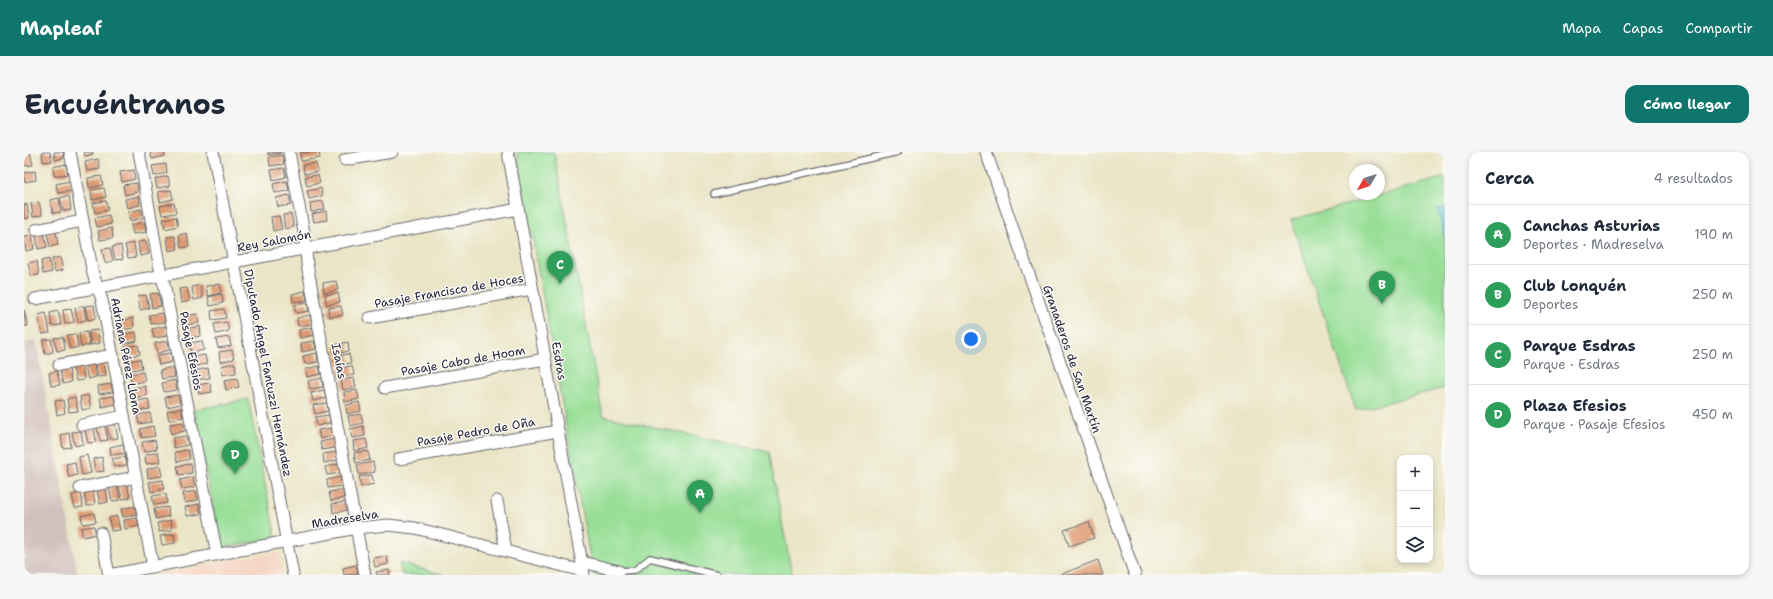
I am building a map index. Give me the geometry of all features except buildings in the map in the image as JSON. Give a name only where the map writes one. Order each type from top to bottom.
[{"type":"street","name":"Adriana Pérez Llona","points":[[70,152],[93,274],[98,288],[113,354],[153,567]]},
{"type":"street","name":"Pasaje Efesios","points":[[139,152],[217,555]]},
{"type":"street","name":"Diputado Ángel Fantuzzi Hernández","points":[[213,152],[293,575]]},
{"type":"street","name":"Isaías","points":[[289,152],[309,271],[365,575]]},
{"type":"street","points":[[345,160],[392,152]]},
{"type":"street","name":"Esdras","points":[[508,152],[583,569]]},
{"type":"street","name":"Granaderos de San Martín","points":[[986,152],[1134,575]]},
{"type":"street","name":"Rey Salomón","points":[[35,299],[518,209]]},
{"type":"street","points":[[36,230],[83,221]]},
{"type":"street","name":"Pasaje Francisco de Hoces","points":[[370,318],[532,289]]},
{"type":"street","points":[[59,365],[113,354]]},
{"type":"street","name":"Pasaje Cabo de Hoom","points":[[386,388],[545,359]]},
{"type":"street","points":[[82,425],[124,416]]},
{"type":"street","name":"Pasaje Pedro de Oña","points":[[400,459],[558,431]]},
{"type":"street","points":[[80,488],[136,477]]},
{"type":"street","points":[[497,501],[506,551]]},
{"type":"street","name":"Madreselva","points":[[109,575],[357,528],[388,525],[415,528],[583,569],[618,571]]},
{"type":"street","points":[[101,533],[109,575]]},
{"type":"lane","points":[[714,194],[898,152]]},
{"type":"lane","points":[[618,571],[635,570],[650,558],[717,575]]},
{"type":"shaded area","points":[[36,340],[78,575],[24,575],[24,343]]},
{"type":"shaded area","points":[[279,551],[283,575],[155,575]]},
{"type":"green space","points":[[517,152],[554,152],[603,416],[769,452],[792,575],[593,575]]},
{"type":"green space","points":[[1445,177],[1445,388],[1356,410],[1291,220],[1363,200],[1385,200],[1385,194]]},
{"type":"green space","points":[[248,399],[276,538],[221,548],[194,410]]},
{"type":"green space","points":[[399,563],[445,575],[402,575]]},
{"type":"water","points":[[1445,208],[1445,240],[1438,209]]},
{"type":"place","name":"Parque Esdras","points":[[560,284]]},
{"type":"place","name":"Club Lonquén","points":[[1382,304]]},
{"type":"place","name":"Plaza Efesios","points":[[235,474]]},
{"type":"place","name":"Canchas Asturias","points":[[700,513]]}]
